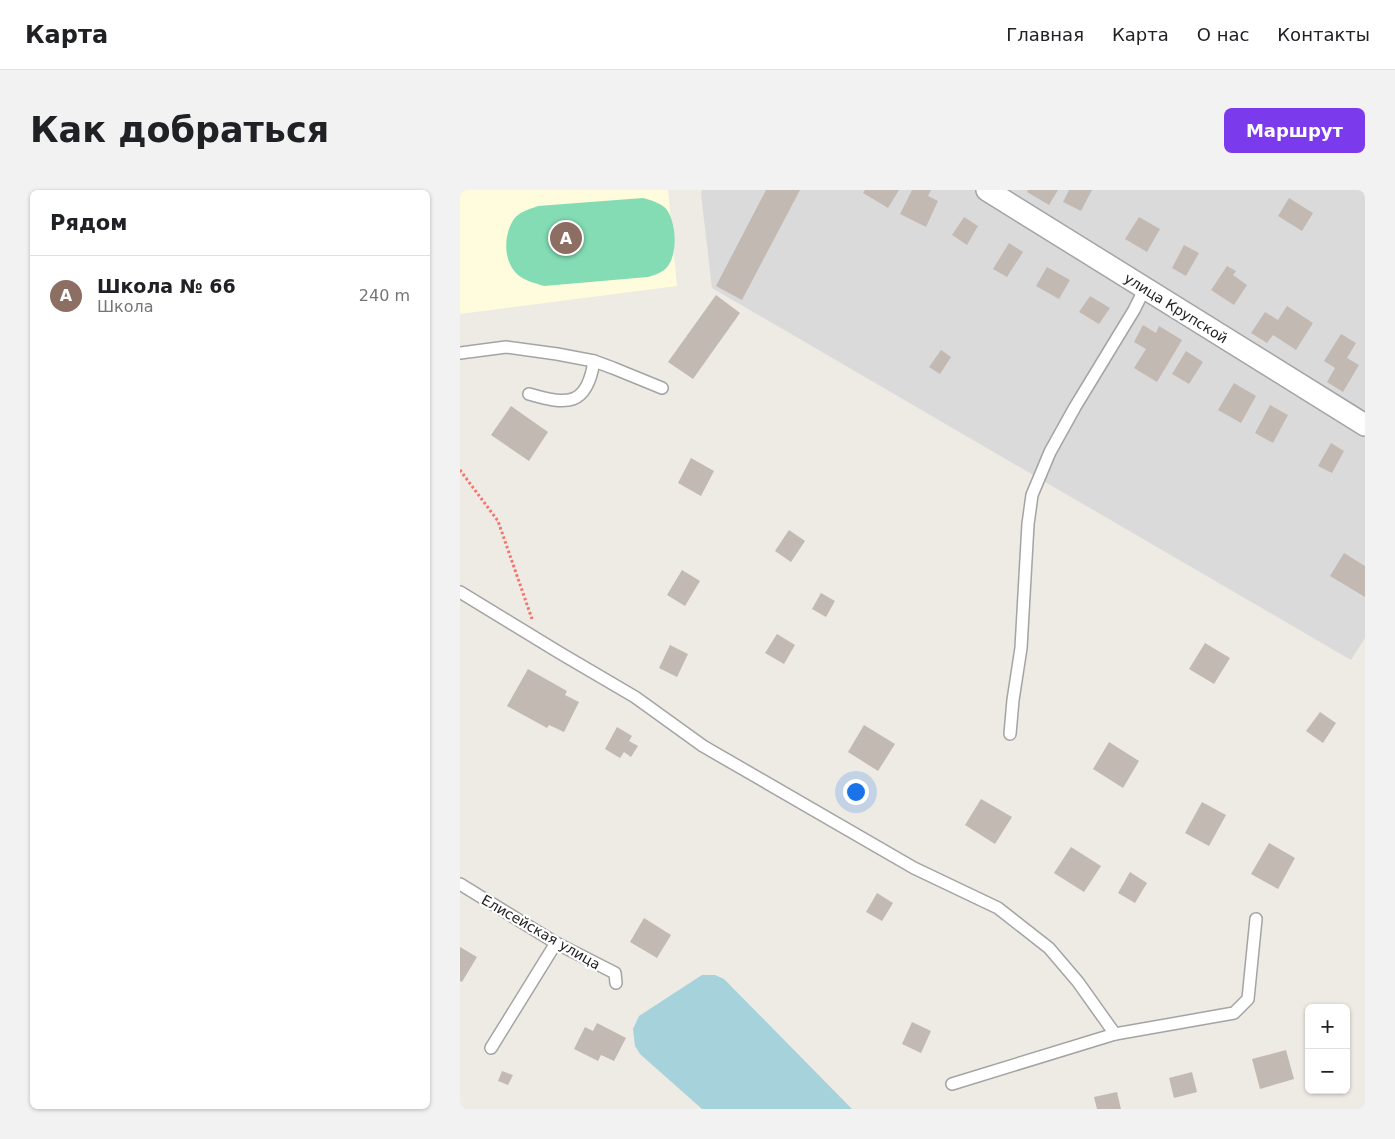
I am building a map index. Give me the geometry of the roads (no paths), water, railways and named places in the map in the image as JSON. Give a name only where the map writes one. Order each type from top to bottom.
[{"type":"street","name":"улица Крупской","points":[[987,190],[1365,425]]},
{"type":"lane","points":[[1010,734],[1012,700],[1021,648],[1028,524],[1032,495],[1050,452],[1134,310],[1145,288]]},
{"type":"lane","points":[[460,353],[506,347],[557,354],[594,361],[662,388]]},
{"type":"lane","points":[[529,394],[552,401],[571,401],[583,392],[592,376],[594,361]]},
{"type":"lane","points":[[460,592],[560,654],[635,697],[703,746],[914,868],[998,908],[1049,948],[1078,982],[1115,1034]]},
{"type":"lane","name":"Елисейская улица","points":[[460,884],[556,943],[615,973],[616,983]]},
{"type":"lane","points":[[952,1084],[1115,1034],[1234,1013],[1248,999],[1256,918]]},
{"type":"lane","points":[[491,1048],[556,943]]},
{"type":"water","points":[[702,975],[715,975],[724,979],[852,1109],[702,1109],[640,1054],[635,1046],[633,1029],[639,1016]]},
{"type":"place","name":"Школа № 66","points":[[566,238]]}]
